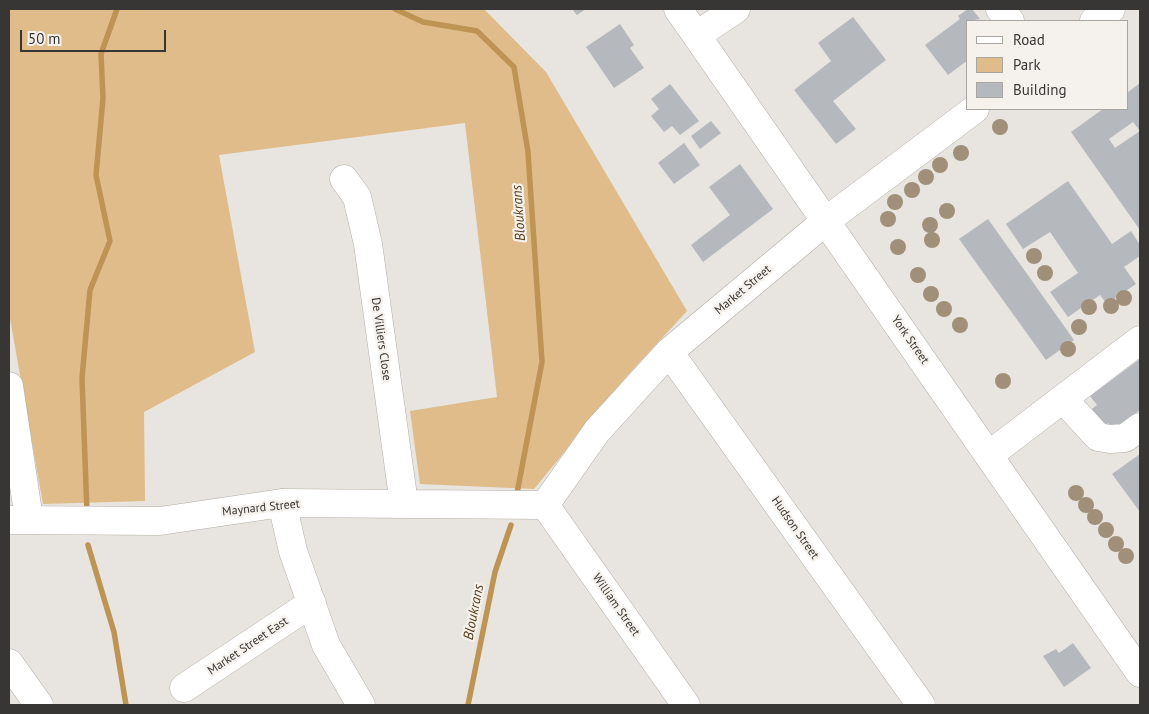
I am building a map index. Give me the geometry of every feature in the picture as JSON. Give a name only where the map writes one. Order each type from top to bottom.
[{"type":"street","name":"York Street","points":[[678,9],[827,220],[1140,673]]},
{"type":"street","points":[[698,35],[736,9]]},
{"type":"street","points":[[1000,9],[1009,20]]},
{"type":"street","points":[[1095,20],[1111,9]]},
{"type":"street","name":"Market Street","points":[[545,505],[597,431],[669,352],[827,220],[974,110]]},
{"type":"street","name":"De Villiers Close","points":[[344,179],[357,197],[368,244],[404,504]]},
{"type":"street","points":[[989,455],[1140,340]]},
{"type":"street","name":"Hudson Street","points":[[669,352],[921,705]]},
{"type":"street","points":[[9,386],[19,519]]},
{"type":"street","points":[[1063,400],[1098,437],[1110,440],[1125,438],[1140,427]]},
{"type":"street","points":[[282,503],[293,551],[326,645],[361,705]]},
{"type":"street","name":"Maynard Street","points":[[19,519],[160,520],[282,503],[545,505]]},
{"type":"street","name":"William Street","points":[[545,505],[686,705]]},
{"type":"street","name":"Market Street East","points":[[184,688],[312,603]]},
{"type":"street","points":[[9,663],[39,705]]},
{"type":"green space","points":[[9,9],[484,9],[546,72],[687,311],[627,376],[534,489],[420,484],[410,411],[497,397],[465,123],[219,155],[255,352],[144,412],[145,501],[43,504],[9,313]]},
{"type":"building","points":[[572,9],[586,9],[577,15]]},
{"type":"building","points":[[968,9],[972,9],[980,19],[966,20],[966,62],[948,75],[925,45],[960,19],[958,16]]},
{"type":"building","points":[[853,17],[886,60],[833,101],[856,129],[836,144],[794,90],[831,61],[818,43]]},
{"type":"building","points":[[620,24],[634,45],[630,48],[644,68],[614,88],[586,47]]},
{"type":"building","points":[[1140,83],[1140,131],[1140,230],[1071,132],[1102,110],[1129,110],[1129,91]],"holes":[[[1133,122],[1140,131],[1115,148],[1109,139]]]},
{"type":"building","points":[[670,84],[699,121],[680,135],[672,126],[664,132],[651,116],[659,109],[651,99]]},
{"type":"building","points":[[711,121],[721,133],[700,149],[691,136]]},
{"type":"building","points":[[684,143],[700,165],[674,184],[658,163]]},
{"type":"building","points":[[740,164],[773,209],[703,262],[691,245],[730,215],[709,187]]},
{"type":"building","points":[[1068,181],[1112,244],[1131,231],[1140,245],[1140,256],[1124,267],[1136,284],[1107,304],[1100,295],[1068,317],[1050,292],[1078,273],[1050,232],[1023,249],[1006,224]]},
{"type":"building","points":[[988,219],[1074,340],[1046,360],[959,239]]},
{"type":"building","points":[[1140,359],[1140,410],[1113,430],[1108,423],[1097,431],[1085,414],[1097,405],[1090,396]]},
{"type":"building","points":[[1140,454],[1140,512],[1112,474]]},
{"type":"building","points":[[1073,643],[1091,668],[1064,687],[1043,656],[1056,649],[1059,653]]},
{"type":"waterway","points":[[87,513],[82,378],[90,290],[110,241],[96,175],[103,98],[101,54],[117,9]]},
{"type":"waterway","name":"Bloukrans","points":[[395,9],[423,22],[477,31],[514,67],[528,152],[542,362],[517,493]]},
{"type":"waterway","name":"Bloukrans","points":[[468,705],[495,572],[511,525]]},
{"type":"waterway","points":[[88,545],[114,632],[126,705]]}]
